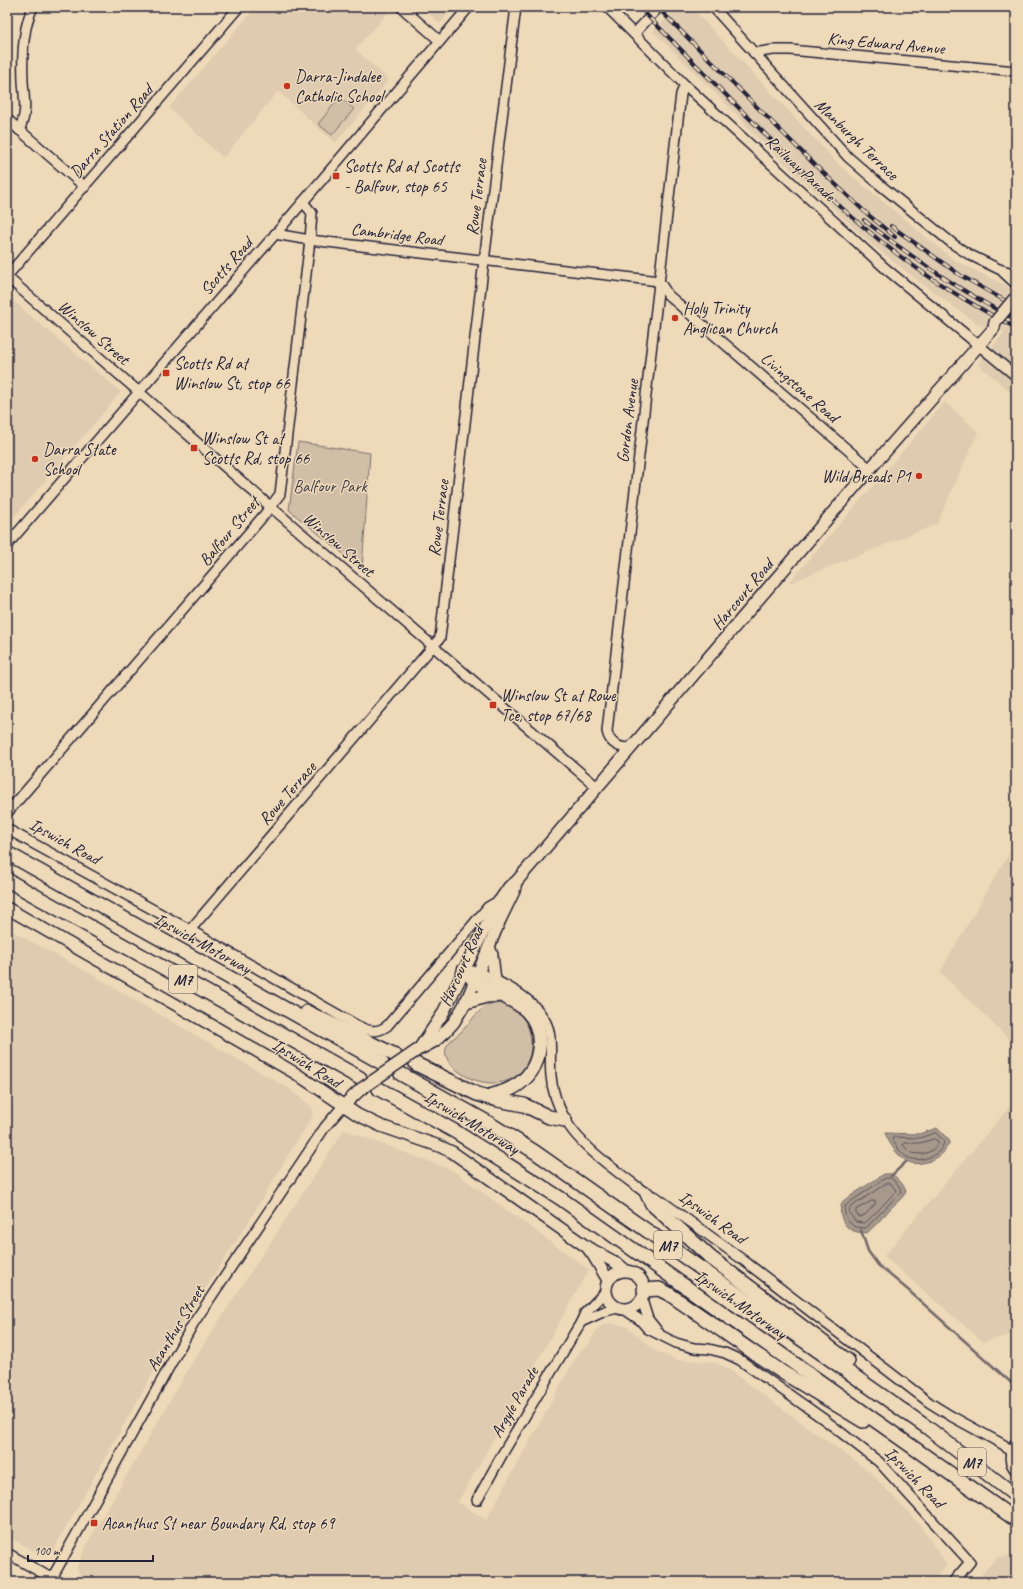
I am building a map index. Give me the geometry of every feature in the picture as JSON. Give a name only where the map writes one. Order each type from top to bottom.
[{"type":"highway","name":"Ipswich Motorway","points":[[7,853],[382,1063]]},
{"type":"highway","name":"M7","points":[[7,880],[360,1084]]},
{"type":"highway","points":[[464,970],[477,976],[501,995],[514,1002],[531,1015],[536,1025],[540,1047],[538,1058],[533,1068],[519,1084],[506,1091],[486,1097]]},
{"type":"highway","points":[[466,1002],[486,996],[501,995]]},
{"type":"highway","points":[[293,1013],[308,1012],[395,1054]]},
{"type":"highway","points":[[416,1064],[451,1082],[486,1097],[524,1105],[549,1117],[565,1120]]},
{"type":"highway","name":"Ipswich Motorway","points":[[401,1074],[487,1122],[535,1152],[928,1428],[1016,1496]]},
{"type":"highway","name":"Ipswich Motorway","points":[[379,1089],[456,1132],[528,1177],[1016,1520]]},
{"type":"highway","points":[[647,1194],[652,1204],[711,1258],[916,1412],[928,1428]]},
{"type":"highway","points":[[643,1295],[658,1289],[664,1290],[782,1372],[871,1426],[884,1427]]},
{"type":"main road","name":"Harcourt Road","points":[[420,1049],[437,1024],[500,900],[509,887],[516,882],[870,469],[994,328],[995,322],[1016,300]]},
{"type":"main road","name":"Harcourt Road","points":[[343,1106],[360,1084],[435,1040],[454,1022],[466,1002],[500,920],[514,891],[516,882]]},
{"type":"main road","name":"Ipswich Road","points":[[7,908],[295,1073],[343,1106],[381,1126],[452,1152],[587,1247],[618,1264],[625,1270]]},
{"type":"main road","points":[[489,947],[492,955],[495,980]]},
{"type":"main road","name":"Ipswich Road","points":[[587,1247],[598,1262],[608,1280]]},
{"type":"main road","points":[[625,1270],[637,1274],[644,1284],[643,1295],[634,1307],[621,1308],[610,1302],[606,1291],[608,1280],[616,1273],[625,1270]]},
{"type":"street","points":[[19,130],[24,120],[25,109],[23,80],[24,43],[33,7]]},
{"type":"street","name":"Darra Station Road","points":[[7,276],[239,7]]},
{"type":"street","points":[[401,7],[440,41]]},
{"type":"street","name":"Scotts Road","points":[[7,545],[469,7]]},
{"type":"street","name":"Rowe Terrace","points":[[512,7],[513,21]]},
{"type":"street","name":"Rowe Terrace","points":[[190,930],[440,638],[484,260],[513,21],[516,7]]},
{"type":"street","name":"Railway Parade","points":[[607,7],[686,85],[885,268],[1016,376]]},
{"type":"street","points":[[634,34],[659,7]]},
{"type":"street","name":"Manburgh Terrace","points":[[713,7],[853,162],[953,244],[970,255],[999,269],[1016,274]]},
{"type":"street","name":"King Edward Avenue","points":[[754,53],[773,50],[790,50],[1016,71]]},
{"type":"street","name":"Gordon Avenue","points":[[630,748],[622,748],[614,744],[608,736],[607,731],[681,94],[686,85]]},
{"type":"street","points":[[7,120],[85,187]]},
{"type":"street","name":"Balfour Street","points":[[7,813],[271,507],[280,494],[310,240],[312,212],[303,202]]},
{"type":"street","name":"Cambridge Road","points":[[275,234],[310,240],[659,280]]},
{"type":"street","name":"Manburgh Terrace","points":[[999,269],[1016,284]]},
{"type":"street","name":"Winslow Street","points":[[7,276],[271,507],[597,787]]},
{"type":"street","name":"Livingstone Road","points":[[659,280],[668,294],[870,469]]},
{"type":"street","name":"Ipswich Road","points":[[7,829],[190,930],[356,1025],[366,1030],[379,1031]]},
{"type":"street","name":"Harcourt Road","points":[[379,1031],[387,1026],[488,907],[500,900]]},
{"type":"street","name":"Ipswich Road","points":[[477,976],[495,980],[528,1000],[540,1012],[548,1027],[552,1044],[552,1083],[557,1102],[565,1120],[577,1137],[587,1146],[647,1194],[656,1197],[743,1260],[930,1403],[951,1416],[990,1436],[1013,1454]]},
{"type":"street","name":"Acanthus Street","points":[[55,1580],[193,1324],[325,1127],[343,1106]]},
{"type":"street","name":"Argyle Parade","points":[[478,1500],[511,1440],[581,1322],[584,1313],[606,1291]]},
{"type":"street","name":"Ipswich Road","points":[[643,1295],[648,1319],[661,1336]]},
{"type":"street","points":[[581,1322],[605,1311],[621,1308]]},
{"type":"street","name":"Ipswich Road","points":[[621,1308],[640,1320],[648,1329],[676,1343],[694,1348],[709,1349],[725,1353],[740,1360],[825,1420],[879,1462],[970,1562],[953,1582]]},
{"type":"street","points":[[1016,1442],[1010,1462],[1016,1471]]},
{"type":"street","points":[[7,1553],[55,1580]]},
{"type":"shaded area","name":"Darra-Jindalee Catholic School","points":[[256,7],[384,7],[389,12],[355,49],[389,80],[335,143],[278,91],[223,158],[169,108]]},
{"type":"shaded area","points":[[421,7],[454,7],[440,24]]},
{"type":"shaded area","points":[[669,7],[691,7],[840,166],[954,260],[1011,288],[1011,295],[992,321],[988,325],[982,327],[921,283],[869,242],[745,126],[746,124],[653,31],[673,12]]},
{"type":"shaded area","name":"Darra State School","points":[[7,296],[121,392],[7,525]]},
{"type":"shaded area","points":[[1016,312],[1016,397],[978,364],[1004,333],[1002,330],[1003,327]]},
{"type":"shaded area","points":[[945,402],[978,432],[937,524],[789,583]]},
{"type":"shaded area","points":[[1016,844],[1016,1046],[940,972]]},
{"type":"shaded area","points":[[7,928],[98,978],[288,1088],[312,1107],[313,1116],[246,1226],[168,1346],[52,1552],[41,1555],[7,1536]]},
{"type":"shaded area","points":[[1016,1099],[1016,1333],[983,1342],[884,1256]]},
{"type":"shaded area","points":[[344,1130],[452,1170],[589,1270],[458,1502],[486,1520],[579,1352],[588,1346],[598,1328],[610,1323],[626,1326],[657,1352],[677,1360],[713,1362],[725,1367],[870,1472],[919,1524],[947,1565],[932,1582],[90,1582],[80,1576],[77,1567],[88,1542],[196,1356]]},
{"type":"shaded area","points":[[1008,1556],[1016,1561],[1016,1582],[975,1582],[997,1557]]},
{"type":"green space","points":[[340,97],[354,109],[332,135],[318,124]]},
{"type":"green space","name":"Balfour Park","points":[[298,442],[370,453],[362,569],[289,510]]},
{"type":"green space","points":[[489,1004],[504,1004],[518,1013],[527,1026],[531,1041],[529,1056],[522,1070],[510,1079],[494,1083],[467,1077],[456,1070],[446,1055],[449,1042]]},
{"type":"water","points":[[937,1128],[950,1142],[943,1153],[935,1159],[919,1163],[909,1162],[902,1158],[893,1148],[885,1133],[919,1134]]},
{"type":"water","points":[[884,1174],[892,1174],[899,1180],[906,1192],[901,1199],[867,1233],[857,1232],[850,1229],[846,1226],[841,1214],[840,1209],[843,1201]]},
{"type":"waterway","points":[[891,1176],[906,1162]]},
{"type":"waterway","points":[[861,1230],[868,1251],[878,1265],[1016,1387]]},
{"type":"railway","points":[[639,7],[786,155],[862,226],[894,252],[928,276],[1016,328]]},
{"type":"railway","points":[[657,7],[816,166],[865,212],[895,237]]},
{"type":"railway","points":[[864,220],[900,248],[938,274],[976,298],[1016,320]]},
{"type":"railway","points":[[891,226],[960,275],[1016,307]]},
{"type":"place","name":"Darra-Jindalee Catholic School","points":[[287,86]]},
{"type":"place","name":"Scotts Rd at Scotts - Balfour, stop 65","points":[[336,176]]},
{"type":"place","name":"Holy Trinity Anglican Church","points":[[675,318]]},
{"type":"place","name":"Scotts Rd at Winslow St, stop 66","points":[[166,373]]},
{"type":"place","name":"Winslow St at Scotts Rd, stop 66","points":[[194,448]]},
{"type":"place","name":"Darra State School","points":[[35,459]]},
{"type":"place","name":"Wild Breads P1","points":[[919,476]]},
{"type":"place","name":"Winslow St at Rowe Tce, stop 67/68","points":[[493,705]]},
{"type":"place","name":"Acanthus St near Boundary Rd, stop 69","points":[[94,1523]]}]
